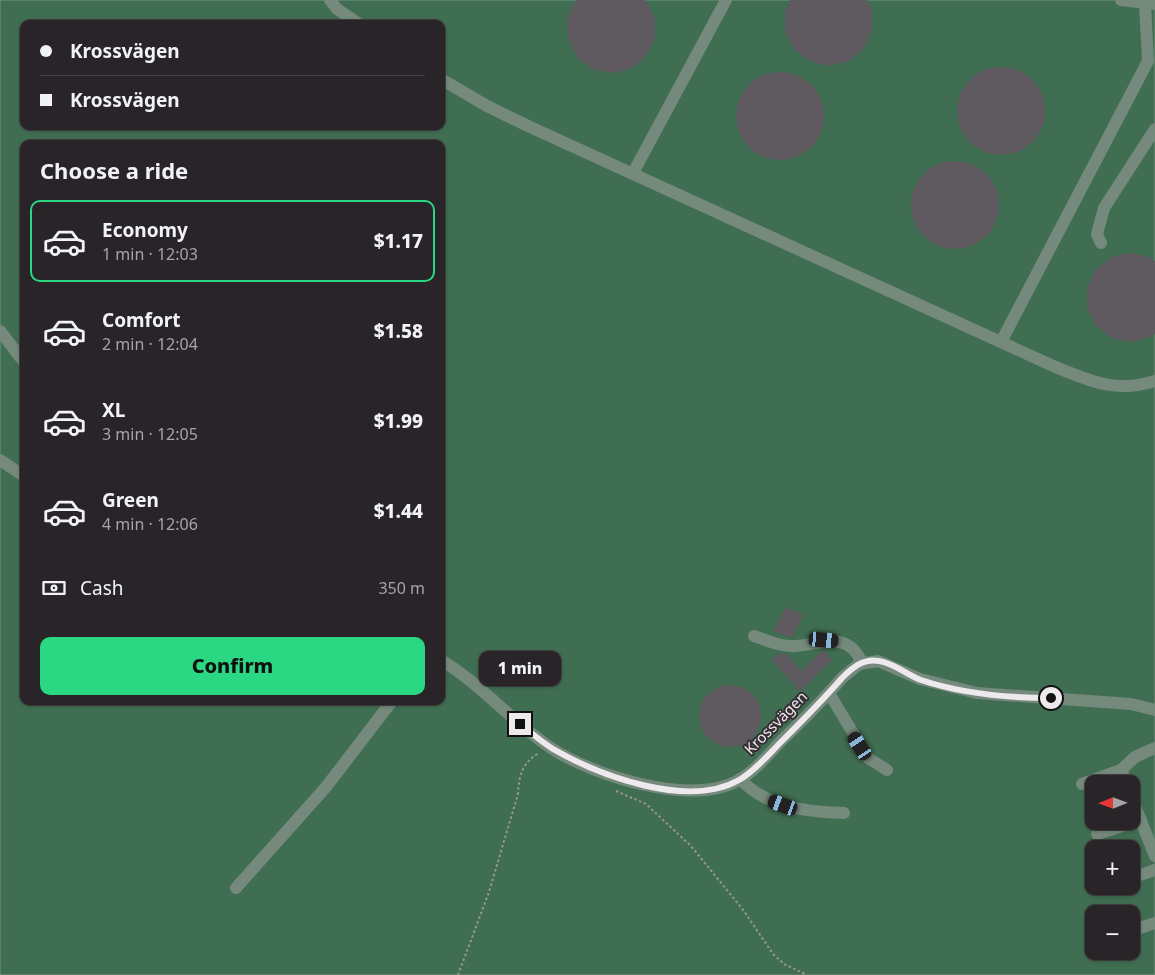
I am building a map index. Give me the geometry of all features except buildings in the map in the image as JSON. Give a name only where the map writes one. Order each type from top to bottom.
[{"type":"street","points":[[330,0],[337,9],[353,20]]},
{"type":"street","points":[[633,173],[726,0]]},
{"type":"street","points":[[1001,342],[1148,61],[1150,4],[1122,0]]},
{"type":"street","points":[[445,81],[487,106],[1001,342],[1101,385],[1142,386],[1155,381]]},
{"type":"street","points":[[1101,243],[1097,234],[1104,208],[1155,130]]},
{"type":"street","points":[[0,331],[20,357]]},
{"type":"street","points":[[0,460],[20,473]]},
{"type":"street","points":[[754,636],[780,645],[797,646],[824,640],[840,642],[855,650],[862,663],[878,661],[920,679],[977,693],[1131,704],[1155,710]]},
{"type":"street","name":"Krossvägen","points":[[445,663],[552,748],[606,774],[638,784],[674,790],[703,790],[740,779],[770,754],[854,667],[862,663]]},
{"type":"street","points":[[829,693],[868,758],[887,770]]},
{"type":"street","points":[[236,888],[326,787],[389,705]]},
{"type":"street","points":[[1082,784],[1121,770],[1135,757],[1155,748]]},
{"type":"street","points":[[1121,770],[1123,775]]},
{"type":"street","points":[[740,779],[747,787],[772,801],[794,809],[844,814]]},
{"type":"street","points":[[1097,834],[1141,820],[1155,856]]},
{"type":"street","points":[[1140,875],[1155,870]]},
{"type":"street","points":[[1140,928],[1155,923]]},
{"type":"path","points":[[458,975],[492,883],[516,802],[524,763],[537,754],[552,748]]},
{"type":"path","points":[[615,790],[646,804],[691,846],[744,911],[773,954],[784,964],[807,975]]},
{"type":"shaded area","points":[[0,0],[1155,0],[1155,975],[0,975]]},
{"type":"route","points":[[520,724],[552,748],[606,774],[638,784],[692,792],[716,788],[740,779],[770,754],[842,678],[854,667],[866,661],[878,661],[920,679],[977,693],[1051,698]]}]
